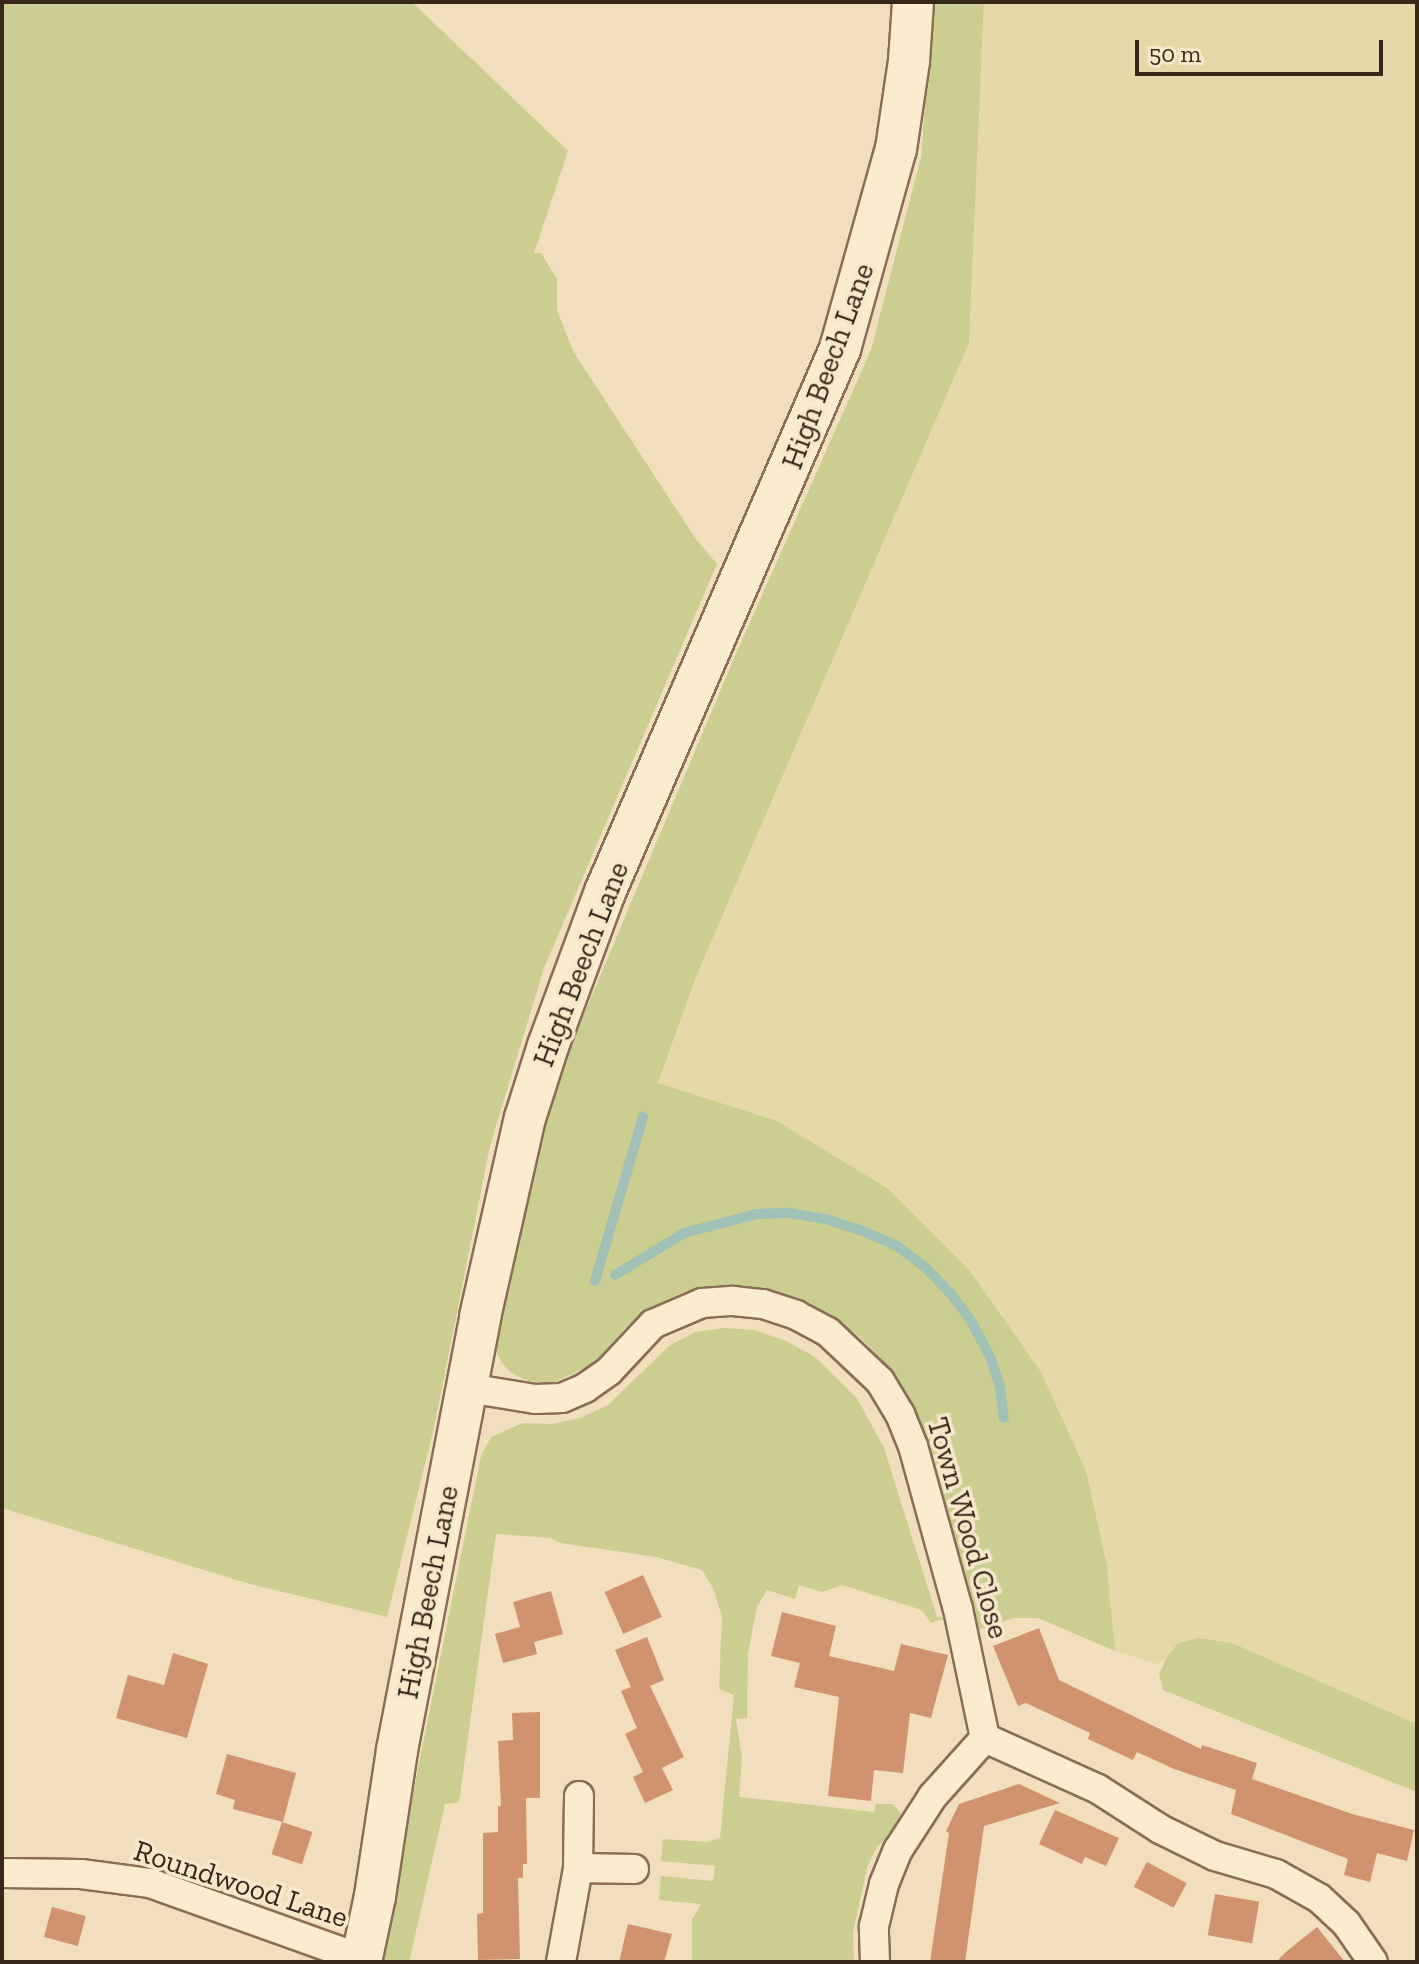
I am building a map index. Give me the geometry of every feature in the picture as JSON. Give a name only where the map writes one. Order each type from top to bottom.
[{"type":"street","name":"High Beech Lane","points":[[361,1960],[375,1896],[397,1750],[510,1178],[548,1046],[605,892],[840,349],[896,149],[909,61],[913,2]]},
{"type":"street","name":"Town Wood Close","points":[[468,1388],[535,1399],[562,1398],[585,1388],[609,1371],[653,1324],[702,1303],[733,1301],[763,1304],[796,1315],[828,1332],[880,1381],[900,1414],[913,1446],[958,1609],[985,1738]]},
{"type":"street","points":[[875,1962],[874,1926],[898,1850],[933,1796],[985,1738],[1098,1789],[1160,1829],[1201,1849],[1276,1874],[1319,1898],[1346,1923],[1373,1962]]},
{"type":"street","points":[[561,1962],[578,1868],[579,1796]]},
{"type":"street","points":[[578,1868],[634,1869]]},
{"type":"street","name":"Roundwood Lane","points":[[2,1873],[81,1874],[150,1883],[361,1960]]},
{"type":"shaded area","points":[[984,2],[1417,2],[1417,1728],[1204,1642],[1157,1664],[1115,1651],[1107,1566],[887,1188],[777,1121],[658,1084],[696,977],[969,343]]},
{"type":"green space","points":[[2,2],[412,2],[568,151],[534,253],[541,253],[557,279],[557,310],[573,351],[695,538],[717,564],[544,968],[490,1146],[434,1428],[387,1617],[250,1584],[2,1508]]},
{"type":"green space","points":[[933,2],[984,2],[969,343],[696,977],[658,1083],[777,1121],[887,1188],[970,1271],[1041,1372],[1086,1471],[1107,1566],[1115,1651],[1038,1618],[1013,1618],[978,1630],[921,1427],[907,1395],[885,1364],[860,1337],[830,1316],[790,1297],[758,1288],[703,1288],[679,1294],[647,1310],[625,1328],[592,1365],[552,1383],[528,1381],[513,1374],[501,1362],[494,1344],[524,1207],[558,1076],[735,656],[871,350],[921,157]]},
{"type":"green space","points":[[724,1328],[754,1330],[786,1341],[815,1357],[857,1398],[884,1448],[937,1617],[946,1618],[931,1623],[922,1610],[842,1585],[822,1592],[799,1585],[795,1599],[767,1590],[757,1607],[748,1653],[747,1718],[736,1719],[742,1758],[739,1797],[874,1812],[876,1804],[893,1804],[903,1817],[875,1850],[867,1868],[853,1933],[854,1962],[692,1962],[692,1920],[701,1904],[659,1900],[661,1876],[713,1881],[715,1866],[661,1861],[663,1839],[707,1842],[720,1838],[734,1695],[719,1689],[722,1616],[713,1588],[702,1570],[656,1557],[561,1543],[551,1538],[496,1534],[459,1802],[445,1804],[409,1962],[379,1962],[481,1456],[491,1437],[523,1423],[552,1424],[580,1418],[608,1405],[669,1346],[695,1332]]},
{"type":"green space","points":[[1199,1638],[1232,1643],[1417,1724],[1417,1792],[1163,1690],[1159,1674],[1167,1657],[1178,1643]]},
{"type":"building","points":[[643,1575],[662,1617],[623,1634],[605,1592]]},
{"type":"building","points":[[551,1591],[563,1634],[534,1642],[537,1654],[503,1663],[495,1634],[520,1627],[513,1602]]},
{"type":"building","points":[[782,1612],[836,1626],[829,1656],[894,1671],[901,1644],[948,1655],[931,1718],[910,1713],[903,1773],[874,1770],[871,1801],[828,1796],[839,1697],[794,1687],[800,1663],[771,1656]]},
{"type":"building","points":[[1039,1628],[1059,1680],[1201,1749],[1202,1745],[1257,1763],[1252,1779],[1352,1814],[1414,1830],[1407,1861],[1377,1853],[1370,1882],[1344,1875],[1348,1859],[1231,1814],[1236,1790],[1174,1769],[1137,1752],[1133,1760],[1088,1739],[1090,1733],[1026,1703],[1018,1706],[993,1646]]},
{"type":"building","points":[[647,1637],[664,1680],[650,1686],[684,1757],[662,1768],[673,1790],[645,1803],[633,1777],[643,1772],[625,1734],[637,1728],[621,1691],[631,1687],[615,1650]]},
{"type":"building","points":[[173,1653],[208,1664],[187,1738],[116,1718],[128,1675],[164,1685]]},
{"type":"building","points":[[540,1712],[540,1798],[526,1798],[527,1864],[523,1864],[523,1878],[518,1878],[520,1959],[478,1960],[477,1914],[483,1913],[483,1833],[498,1832],[498,1806],[501,1806],[498,1741],[513,1740],[512,1713]]},
{"type":"building","points":[[227,1754],[296,1773],[283,1822],[233,1809],[235,1800],[216,1794]]},
{"type":"building","points":[[1019,1784],[1060,1803],[984,1826],[965,1962],[930,1962],[949,1833],[946,1831],[959,1804]]},
{"type":"building","points":[[1055,1810],[1119,1838],[1106,1866],[1085,1857],[1082,1864],[1039,1844]]},
{"type":"building","points":[[282,1822],[312,1832],[302,1864],[271,1854]]},
{"type":"building","points":[[1147,1862],[1187,1883],[1174,1908],[1134,1887]]},
{"type":"building","points":[[1215,1894],[1259,1902],[1252,1943],[1208,1935]]},
{"type":"building","points":[[52,1907],[86,1916],[78,1946],[44,1937]]},
{"type":"building","points":[[628,1924],[672,1934],[664,1962],[619,1962]]},
{"type":"building","points":[[1317,1927],[1345,1962],[1276,1962],[1287,1951]]},
{"type":"waterway","points":[[595,1281],[643,1117]]},
{"type":"waterway","points":[[615,1275],[684,1233],[757,1214],[790,1213],[829,1220],[863,1231],[897,1246],[924,1266],[951,1294],[971,1321],[991,1359],[1000,1387],[1004,1418]]}]
